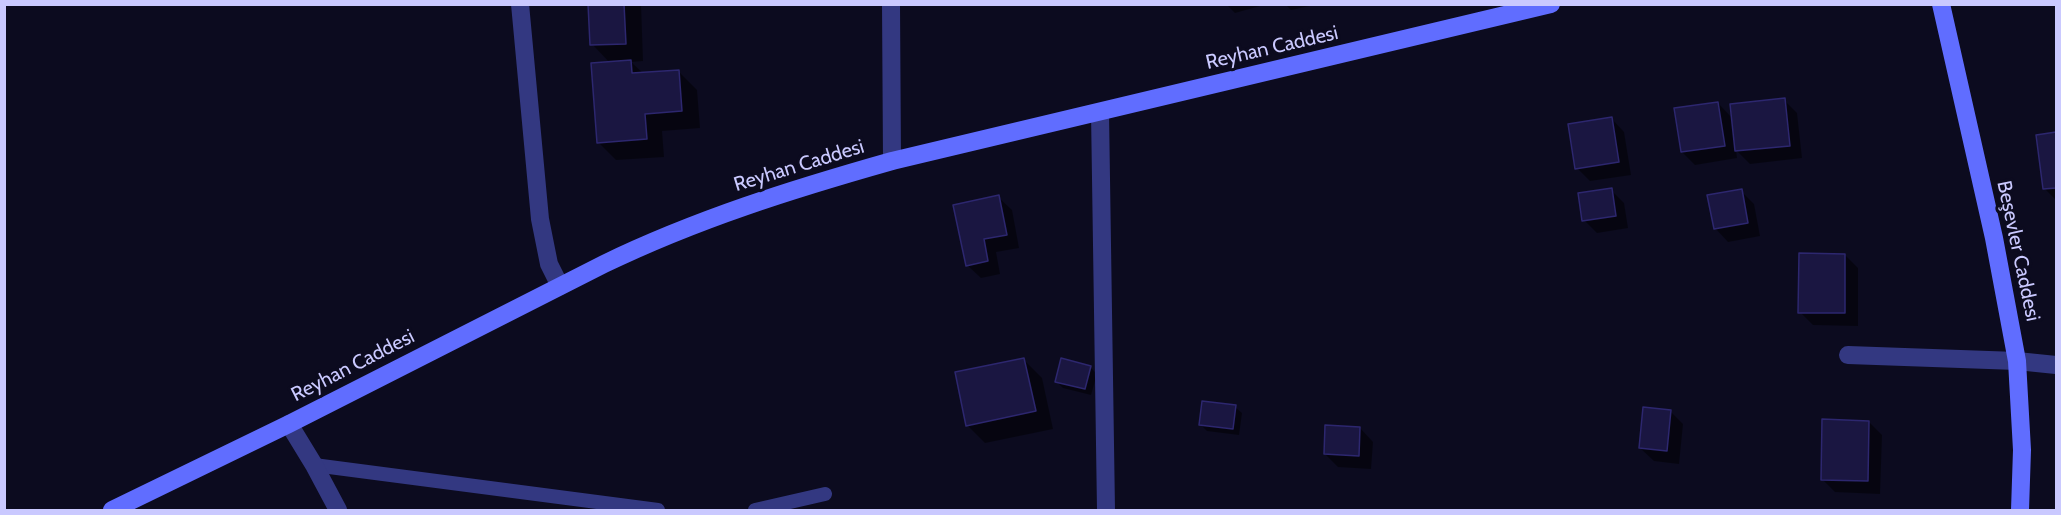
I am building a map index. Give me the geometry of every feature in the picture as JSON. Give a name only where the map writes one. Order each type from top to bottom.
[{"type":"street","points":[[520,4],[540,219],[549,264],[560,286]]},
{"type":"street","points":[[891,4],[892,161]]},
{"type":"street","name":"Reyhan Caddesi","points":[[112,510],[289,424],[560,286],[650,242],[712,216],[789,190],[892,161],[1551,4]]},
{"type":"street","name":"Beşevler Caddesi","points":[[1941,4],[1994,238],[2017,361],[2022,450],[2020,510]]},
{"type":"street","points":[[1100,112],[1106,510]]},
{"type":"street","points":[[1848,355],[2017,361],[2056,365]]},
{"type":"street","points":[[289,424],[338,510]]},
{"type":"lane","points":[[314,465],[657,510]]},
{"type":"lane","points":[[755,510],[825,494]]},
{"type":"building","points":[[588,4],[624,4],[626,44],[590,45]]},
{"type":"building","points":[[631,60],[632,73],[679,70],[682,111],[645,114],[647,139],[597,143],[591,63]]},
{"type":"building","points":[[1785,98],[1790,146],[1735,151],[1730,104]]},
{"type":"building","points":[[1718,102],[1725,146],[1681,152],[1674,108]]},
{"type":"building","points":[[1612,117],[1619,162],[1575,169],[1568,124]]},
{"type":"building","points":[[2056,132],[2056,188],[2043,189],[2036,135]]},
{"type":"building","points":[[1612,188],[1616,216],[1582,221],[1578,193]]},
{"type":"building","points":[[1742,189],[1748,223],[1714,229],[1707,195]]},
{"type":"building","points":[[999,195],[1007,235],[984,239],[988,261],[966,266],[953,205]]},
{"type":"building","points":[[1799,253],[1845,254],[1845,313],[1798,313]]},
{"type":"building","points":[[1024,358],[1036,411],[966,426],[955,372]]},
{"type":"building","points":[[1061,358],[1091,366],[1085,389],[1055,382]]},
{"type":"building","points":[[1202,401],[1236,405],[1233,429],[1199,425]]},
{"type":"building","points":[[1643,407],[1671,410],[1667,451],[1639,448]]},
{"type":"building","points":[[1822,419],[1869,421],[1868,481],[1821,480]]},
{"type":"building","points":[[1325,425],[1360,427],[1359,456],[1324,454]]}]
